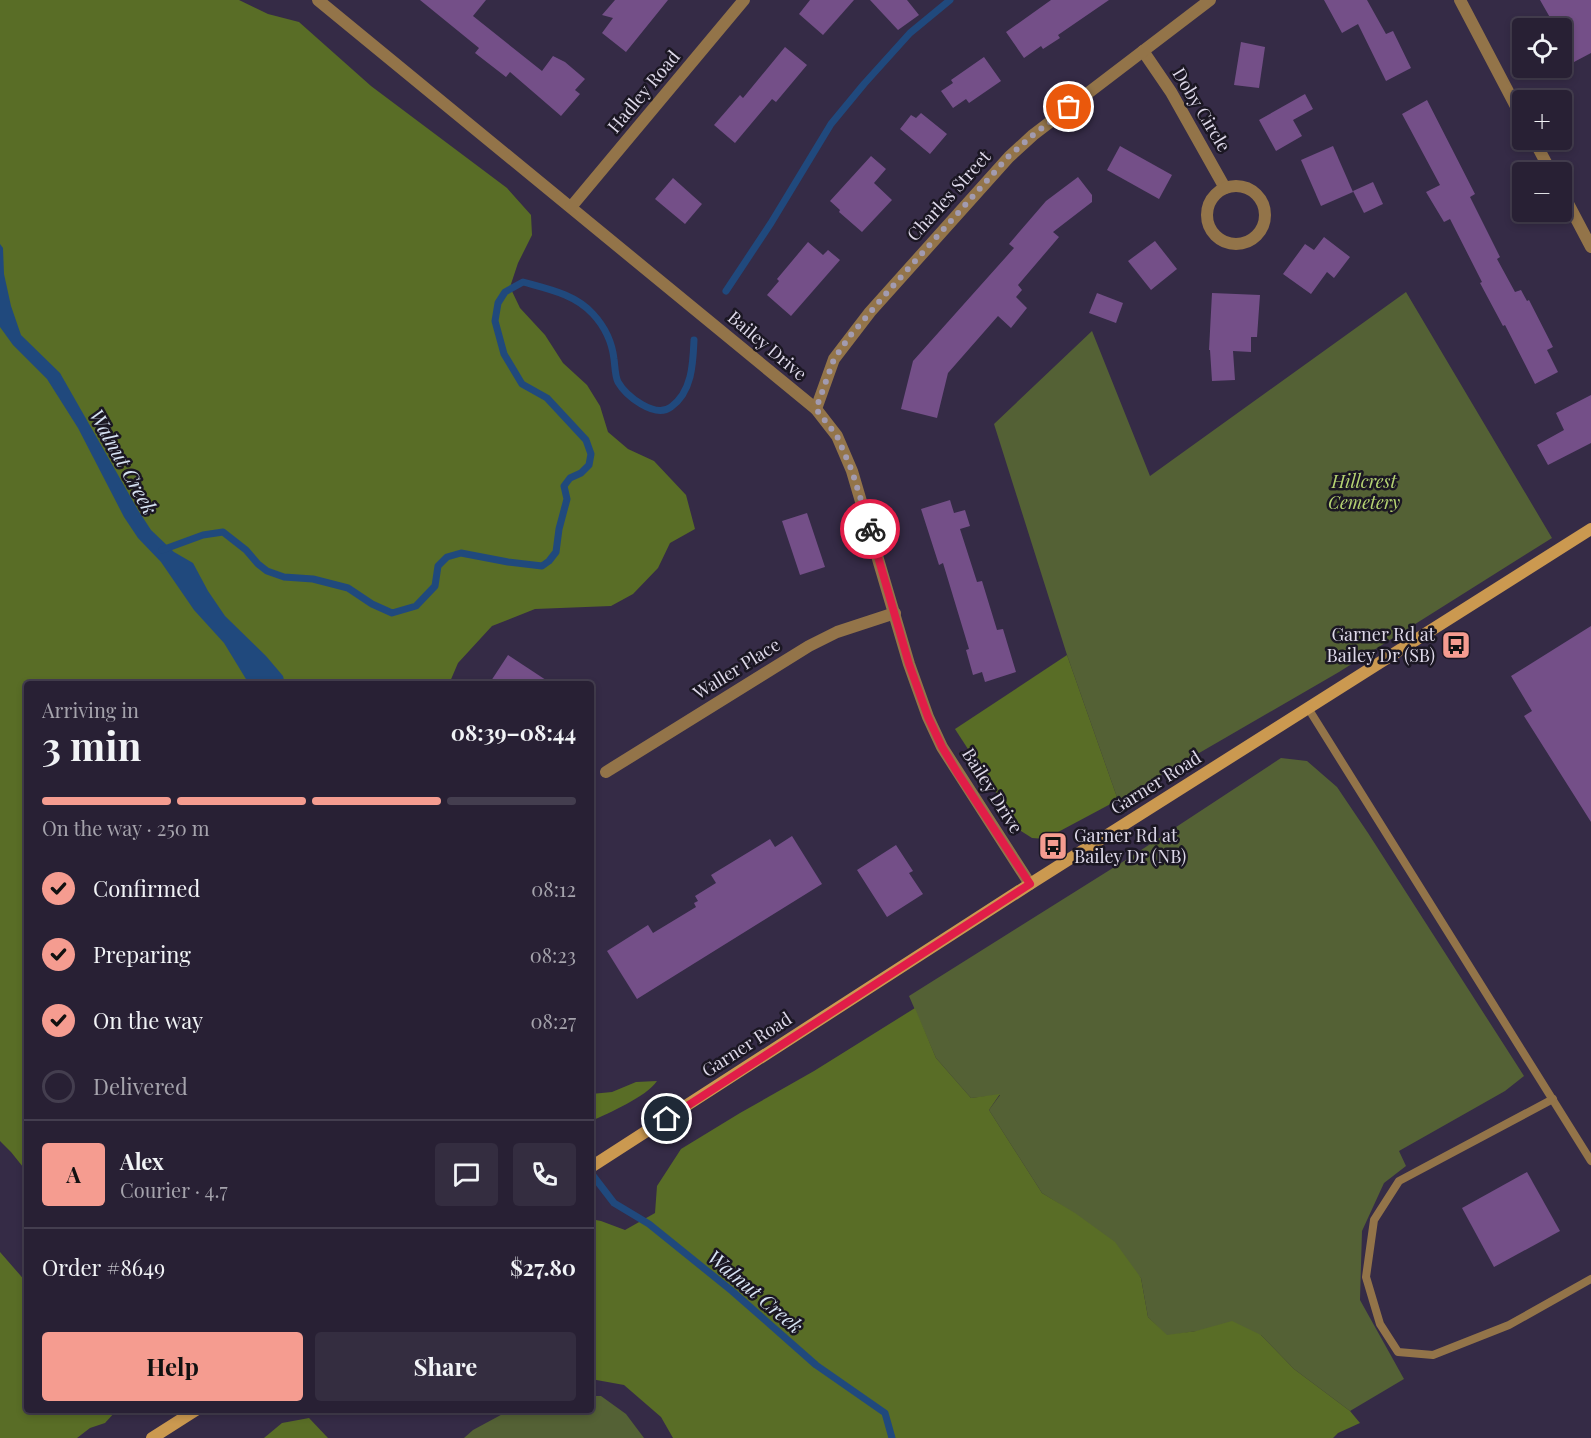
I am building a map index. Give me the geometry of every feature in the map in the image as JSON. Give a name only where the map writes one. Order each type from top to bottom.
[{"type":"main road","name":"Garner Road","points":[[594,1165],[1030,884],[1591,529]]},
{"type":"main road","points":[[152,1438],[191,1413]]},
{"type":"street","name":"Bailey Drive","points":[[318,0],[816,409],[837,436],[852,471],[909,664],[942,747],[1030,884]]},
{"type":"street","name":"Hadley Road","points":[[571,207],[744,0]]},
{"type":"street","name":"Charles Street","points":[[816,409],[834,359],[850,336],[1008,157],[1033,135],[1210,0]]},
{"type":"street","points":[[1460,0],[1512,99]]},
{"type":"street","name":"Doby Circle","points":[[1143,51],[1171,92],[1226,188]]},
{"type":"street","points":[[1238,186],[1250,190],[1260,199],[1265,211],[1263,224],[1257,235],[1246,242],[1233,244],[1221,240],[1212,231],[1207,219],[1208,206],[1215,195],[1226,188],[1238,186]]},
{"type":"street","points":[[1572,211],[1591,247]]},
{"type":"street","name":"Waller Place","points":[[606,772],[809,645],[837,632],[895,613]]},
{"type":"lane","points":[[1308,708],[1591,1161]]},
{"type":"lane","points":[[1553,1099],[1399,1180],[1374,1220],[1366,1277],[1380,1324],[1398,1352],[1433,1355],[1509,1325],[1591,1280]]},
{"type":"green space","points":[[0,0],[239,0],[268,14],[299,22],[371,86],[507,188],[531,215],[532,235],[518,263],[510,287],[520,308],[545,335],[563,363],[587,385],[600,406],[608,432],[628,449],[654,461],[686,495],[695,529],[670,543],[658,568],[633,594],[611,606],[535,609],[492,626],[458,663],[450,681],[24,681],[24,1168],[0,1141]]},
{"type":"green space","name":"Hillcrest Cemetery","points":[[1406,292],[1552,538],[1339,672],[1118,800],[1067,655],[994,424],[1092,331],[1150,476]]},
{"type":"green space","points":[[1067,655],[1118,800],[1045,839],[1032,838],[1021,831],[955,729]]},
{"type":"green space","points":[[1281,758],[1307,761],[1337,787],[1524,1076],[1505,1091],[1399,1151],[1406,1166],[1384,1183],[1362,1231],[1360,1300],[1404,1379],[1350,1411],[1294,1369],[1261,1335],[1196,1331],[1167,1336],[1148,1317],[1141,1278],[1075,1214],[1042,1193],[989,1110],[1000,1095],[971,1098],[936,1058],[909,996],[1132,856]]},
{"type":"green space","points":[[915,1008],[936,1058],[971,1098],[1000,1094],[989,1110],[1042,1193],[1115,1242],[1141,1278],[1148,1317],[1167,1335],[1196,1331],[1232,1321],[1261,1335],[1294,1369],[1350,1411],[1360,1423],[1338,1433],[1333,1438],[673,1438],[661,1417],[624,1385],[594,1380],[594,1220],[625,1230],[655,1213],[657,1186],[681,1149],[814,1071]]},
{"type":"green space","points":[[657,1081],[636,1099],[594,1120],[594,1094],[612,1092],[636,1082]]},
{"type":"green space","points":[[0,1252],[24,1280],[24,1413],[114,1413],[105,1423],[90,1428],[77,1438],[0,1438]]},
{"type":"green space","points":[[594,1396],[601,1396],[626,1414],[644,1438],[464,1438],[473,1430],[504,1413],[594,1413]]},
{"type":"green space","points":[[309,1418],[328,1438],[264,1438],[282,1423]]},
{"type":"water","points":[[0,244],[3,248],[4,274],[11,306],[21,335],[60,373],[151,530],[174,552],[193,563],[225,616],[266,656],[283,676],[284,681],[247,681],[224,643],[194,610],[161,562],[138,538],[124,517],[78,428],[47,379],[13,345],[0,327]]},
{"type":"building","points":[[420,0],[486,0],[473,16],[542,71],[553,56],[565,62],[585,79],[575,90],[580,94],[561,116],[510,72],[506,77],[475,53],[479,48]]},
{"type":"building","points":[[615,0],[668,0],[626,52],[602,33],[613,18],[602,15]]},
{"type":"building","points":[[810,0],[854,0],[823,35],[799,14]]},
{"type":"building","points":[[870,0],[907,0],[919,15],[898,30]]},
{"type":"building","points":[[1051,0],[1109,0],[1058,35],[1060,38],[1043,49],[1041,46],[1024,58],[1006,32]]},
{"type":"building","points":[[1324,0],[1367,0],[1386,34],[1393,31],[1411,68],[1386,81],[1358,24],[1342,33]]},
{"type":"building","points":[[1540,0],[1591,0],[1591,53],[1574,62],[1572,58],[1572,18],[1550,18]]},
{"type":"building","points":[[1241,42],[1265,47],[1259,88],[1234,85]]},
{"type":"building","points":[[785,47],[807,65],[776,102],[772,99],[735,143],[714,125],[740,95],[743,98]]},
{"type":"building","points":[[984,57],[1001,81],[969,103],[966,99],[953,108],[941,91],[953,83],[951,80]]},
{"type":"building","points":[[1305,94],[1313,109],[1293,120],[1302,136],[1276,151],[1259,120]]},
{"type":"building","points":[[1427,100],[1475,194],[1470,197],[1500,257],[1497,259],[1515,292],[1521,290],[1527,301],[1529,300],[1553,347],[1547,350],[1558,372],[1535,384],[1505,325],[1503,326],[1480,283],[1482,282],[1450,219],[1444,222],[1426,192],[1440,185],[1402,114]]},
{"type":"building","points":[[921,113],[947,134],[930,154],[900,129],[911,115],[916,118]]},
{"type":"building","points":[[1120,146],[1172,175],[1159,199],[1107,170]]},
{"type":"building","points":[[1333,146],[1353,192],[1321,206],[1301,160]]},
{"type":"building","points":[[871,156],[886,169],[874,183],[892,200],[862,232],[830,201]]},
{"type":"building","points":[[1078,177],[1092,195],[1092,202],[1053,232],[1059,237],[1018,285],[1022,290],[1016,297],[1027,308],[1011,328],[998,316],[948,373],[937,418],[901,409],[913,361],[1014,248],[1009,244],[1046,201]]},
{"type":"building","points":[[673,178],[702,204],[685,224],[655,199]]},
{"type":"building","points":[[1373,182],[1383,204],[1364,213],[1353,191]]},
{"type":"building","points":[[1324,237],[1350,257],[1334,278],[1327,272],[1311,294],[1283,274],[1305,244],[1314,250]]},
{"type":"building","points":[[1155,241],[1177,269],[1151,290],[1128,261]]},
{"type":"building","points":[[808,242],[823,255],[828,250],[840,260],[791,316],[767,295],[779,281],[777,279]]},
{"type":"building","points":[[1097,293],[1123,303],[1116,323],[1089,313]]},
{"type":"building","points":[[1212,293],[1260,295],[1257,337],[1251,337],[1251,352],[1233,351],[1235,380],[1212,381],[1209,350]]},
{"type":"building","points":[[1591,395],[1591,443],[1548,465],[1537,445],[1564,430],[1556,413]]},
{"type":"building","points":[[950,500],[954,513],[965,510],[970,526],[960,529],[977,582],[982,581],[997,630],[1003,629],[1016,672],[985,682],[982,672],[973,675],[966,650],[969,649],[943,563],[939,565],[921,509]]},
{"type":"building","points":[[807,513],[825,567],[800,575],[782,521]]},
{"type":"building","points":[[1591,626],[1591,822],[1524,716],[1532,711],[1511,676]]},
{"type":"building","points":[[508,655],[547,681],[491,681]]},
{"type":"building","points":[[792,836],[822,884],[637,999],[607,951],[648,925],[653,933],[696,907],[694,903],[698,901],[695,896],[716,883],[711,875],[770,839],[775,847]]},
{"type":"building","points":[[896,845],[913,871],[909,873],[923,894],[887,917],[857,870]]},
{"type":"building","points":[[1527,1172],[1560,1231],[1494,1267],[1462,1208]]},
{"type":"waterway","points":[[726,291],[771,223],[831,124],[910,33],[950,0]]},
{"type":"waterway","points":[[162,550],[203,535],[223,532],[267,571],[284,577],[313,579],[348,588],[372,604],[392,613],[416,606],[435,586],[438,566],[447,557],[461,553],[542,566],[556,552],[567,499],[564,486],[570,478],[581,473],[589,465],[591,454],[586,440],[547,398],[522,384],[504,354],[495,321],[498,303],[505,292],[523,282],[561,293],[586,307],[601,324],[607,335],[612,347],[618,382],[627,394],[649,408],[664,410],[671,407],[683,394],[692,368],[694,340]]},
{"type":"waterway","name":"Walnut Creek","points":[[594,1177],[614,1203],[649,1224],[732,1291],[816,1365],[885,1413],[892,1438]]},
{"type":"way so far","points":[[870,529],[852,471],[837,436],[816,409],[834,359],[870,312],[1008,157],[1069,107]]},
{"type":"place","name":"Garner Rd at Bailey Dr (SB)","points":[[1456,645]]},
{"type":"place","name":"Garner Rd at Bailey Dr (NB)","points":[[1053,846]]},
{"type":"route","points":[[667,1119],[1030,884],[957,772],[928,717],[909,664],[870,529]]}]
